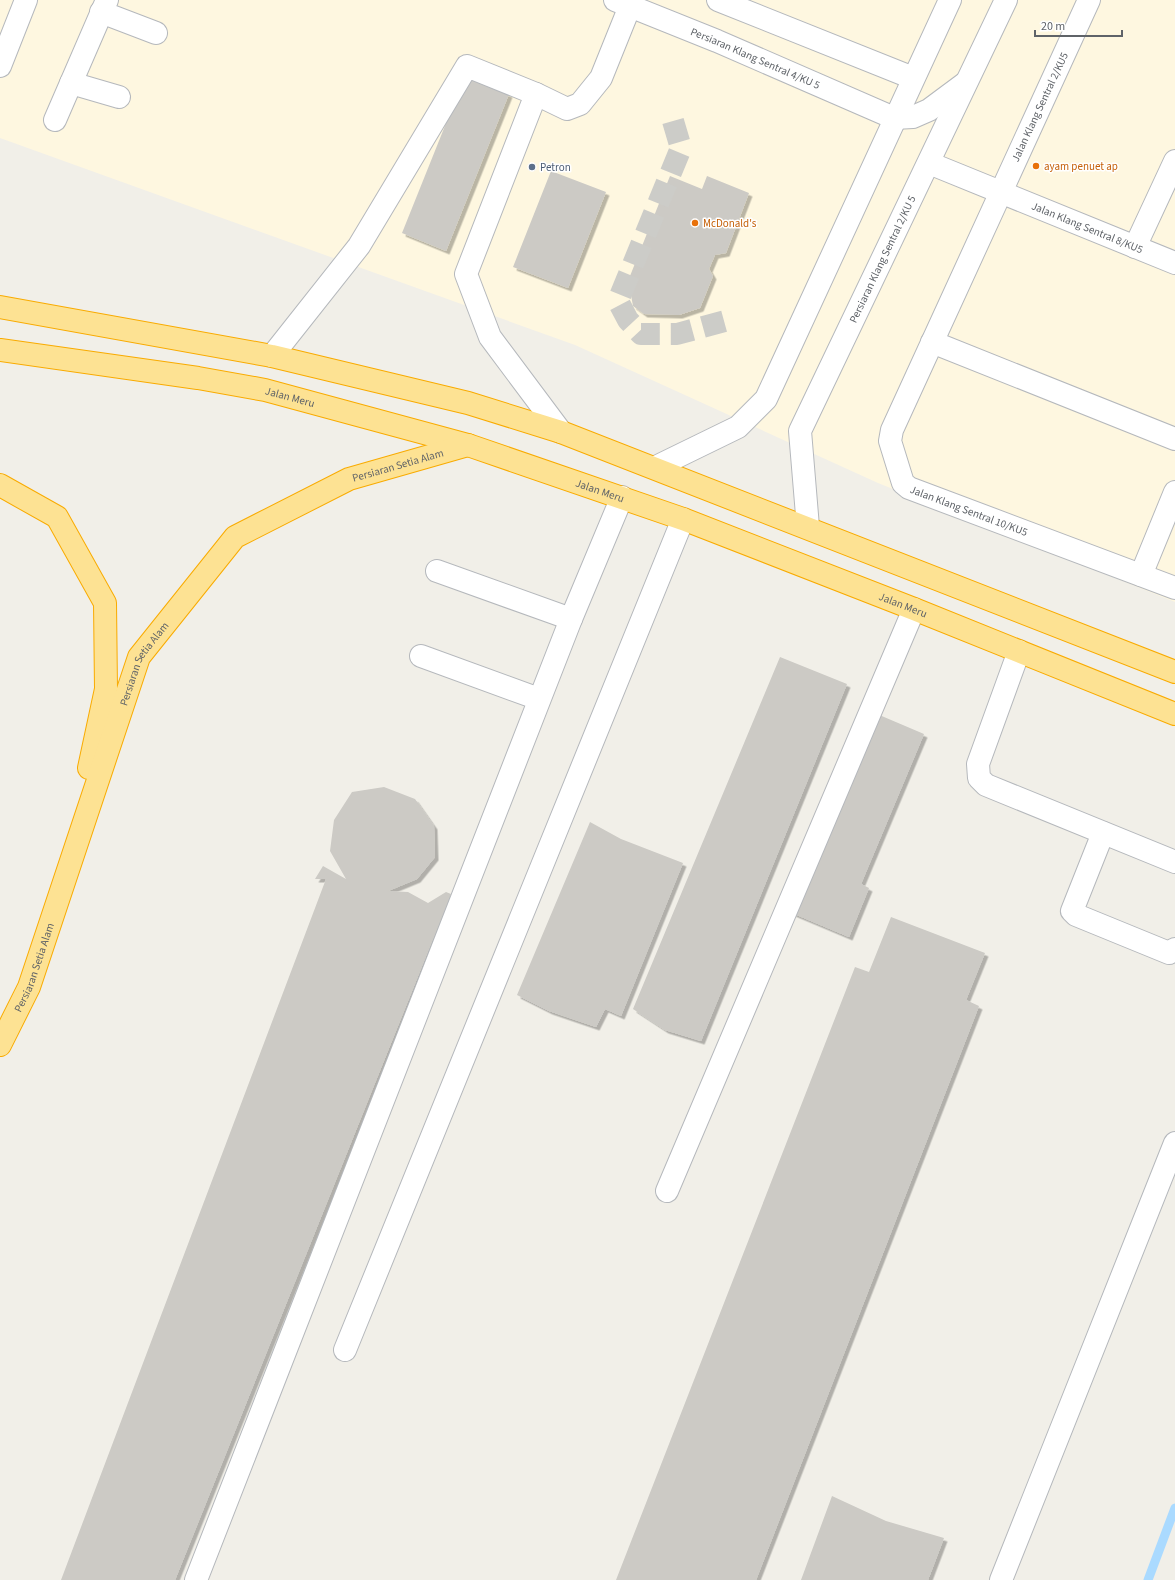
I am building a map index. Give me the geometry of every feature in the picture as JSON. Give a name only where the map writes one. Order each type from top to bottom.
[{"type":"highway","points":[[0,307],[272,356],[468,403],[561,432],[656,467],[1175,672]]},
{"type":"highway","name":"Jalan Meru","points":[[0,350],[198,378],[265,390],[468,445],[622,497],[683,520],[914,609],[1175,714]]},
{"type":"highway","name":"Persiaran Setia Alam","points":[[0,1045],[29,987],[64,877],[139,657],[235,537],[349,479],[468,445]]},
{"type":"highway","points":[[0,485],[57,517],[105,602],[106,689],[64,877]]},
{"type":"street","points":[[0,66],[26,0]]},
{"type":"street","points":[[718,0],[913,78]]},
{"type":"street","points":[[656,467],[738,427],[766,399],[846,228],[894,118],[950,0]]},
{"type":"street","name":"Persiaran Klang Sentral 2/KU 5","points":[[808,527],[800,431],[1006,0]]},
{"type":"street","name":"Jalan Klang Sentral 2/KU5","points":[[1000,192],[1089,0]]},
{"type":"street","points":[[272,356],[359,246],[467,66],[536,94],[567,109],[580,104],[601,78],[622,3]]},
{"type":"street","name":"Persiaran Klang Sentral 4/KU 5","points":[[622,3],[894,118]]},
{"type":"street","points":[[55,120],[104,6],[156,33]]},
{"type":"street","points":[[894,118],[913,117],[929,110],[967,82]]},
{"type":"street","points":[[71,83],[118,97]]},
{"type":"street","points":[[536,94],[466,274],[490,337],[561,432]]},
{"type":"street","points":[[1135,247],[1175,161]]},
{"type":"street","name":"Jalan Klang Sentral 8/KU5","points":[[929,163],[1175,263]]},
{"type":"street","name":"Jalan Klang Sentral 10/KU5","points":[[1000,192],[892,430],[890,441],[903,483],[909,488],[1175,588]]},
{"type":"street","points":[[932,342],[1175,439]]},
{"type":"street","points":[[1141,575],[1175,492]]},
{"type":"street","points":[[196,1580],[539,700],[622,497]]},
{"type":"street","points":[[345,1350],[683,520]]},
{"type":"street","points":[[436,571],[571,619]]},
{"type":"street","points":[[667,1191],[914,609]]},
{"type":"street","points":[[1019,652],[978,764],[979,778],[986,785],[1175,862]]},
{"type":"street","points":[[421,656],[539,700]]},
{"type":"street","points":[[1103,833],[1072,911],[1076,915],[1169,953],[1175,949]]},
{"type":"street","points":[[1001,1580],[1175,1143]]},
{"type":"shaded area","points":[[0,0],[1175,0],[1175,602],[878,483],[575,345],[0,138]]},
{"type":"building","points":[[465,76],[509,94],[446,251],[402,233]]},
{"type":"building","points":[[551,171],[606,192],[568,288],[513,267]]},
{"type":"building","name":"McDonald's","points":[[670,176],[702,189],[707,176],[749,193],[726,253],[715,255],[709,269],[713,276],[700,308],[679,315],[644,314],[633,306],[631,295],[635,284],[628,281]]},
{"type":"building","points":[[780,657],[847,684],[701,1041],[665,1030],[633,1009]]},
{"type":"building","points":[[877,714],[924,734],[861,884],[869,888],[849,937],[792,913]]},
{"type":"building","points":[[384,787],[415,799],[434,826],[435,857],[417,879],[388,891],[408,892],[428,903],[446,892],[451,894],[175,1580],[61,1580],[326,879],[315,879],[323,866],[346,879],[330,851],[334,820],[352,792]]},
{"type":"building","points":[[590,822],[621,839],[683,863],[621,1016],[605,1009],[596,1027],[549,1011],[517,995]]},
{"type":"building","points":[[891,917],[985,953],[966,1000],[979,1006],[756,1580],[616,1580],[855,967],[869,972]]},
{"type":"building","points":[[832,1496],[886,1521],[944,1538],[928,1580],[801,1580]]},
{"type":"waterway","points":[[1148,1580],[1175,1508]]},
{"type":"tunnel","points":[[673,121],[681,148],[618,301],[628,320],[641,334],[677,334],[725,321]]},
{"type":"place","name":"ayam penuet ap","points":[[1036,166]]},
{"type":"place","name":"Petron","points":[[532,167]]},
{"type":"place","name":"McDonald's","points":[[695,223]]}]
